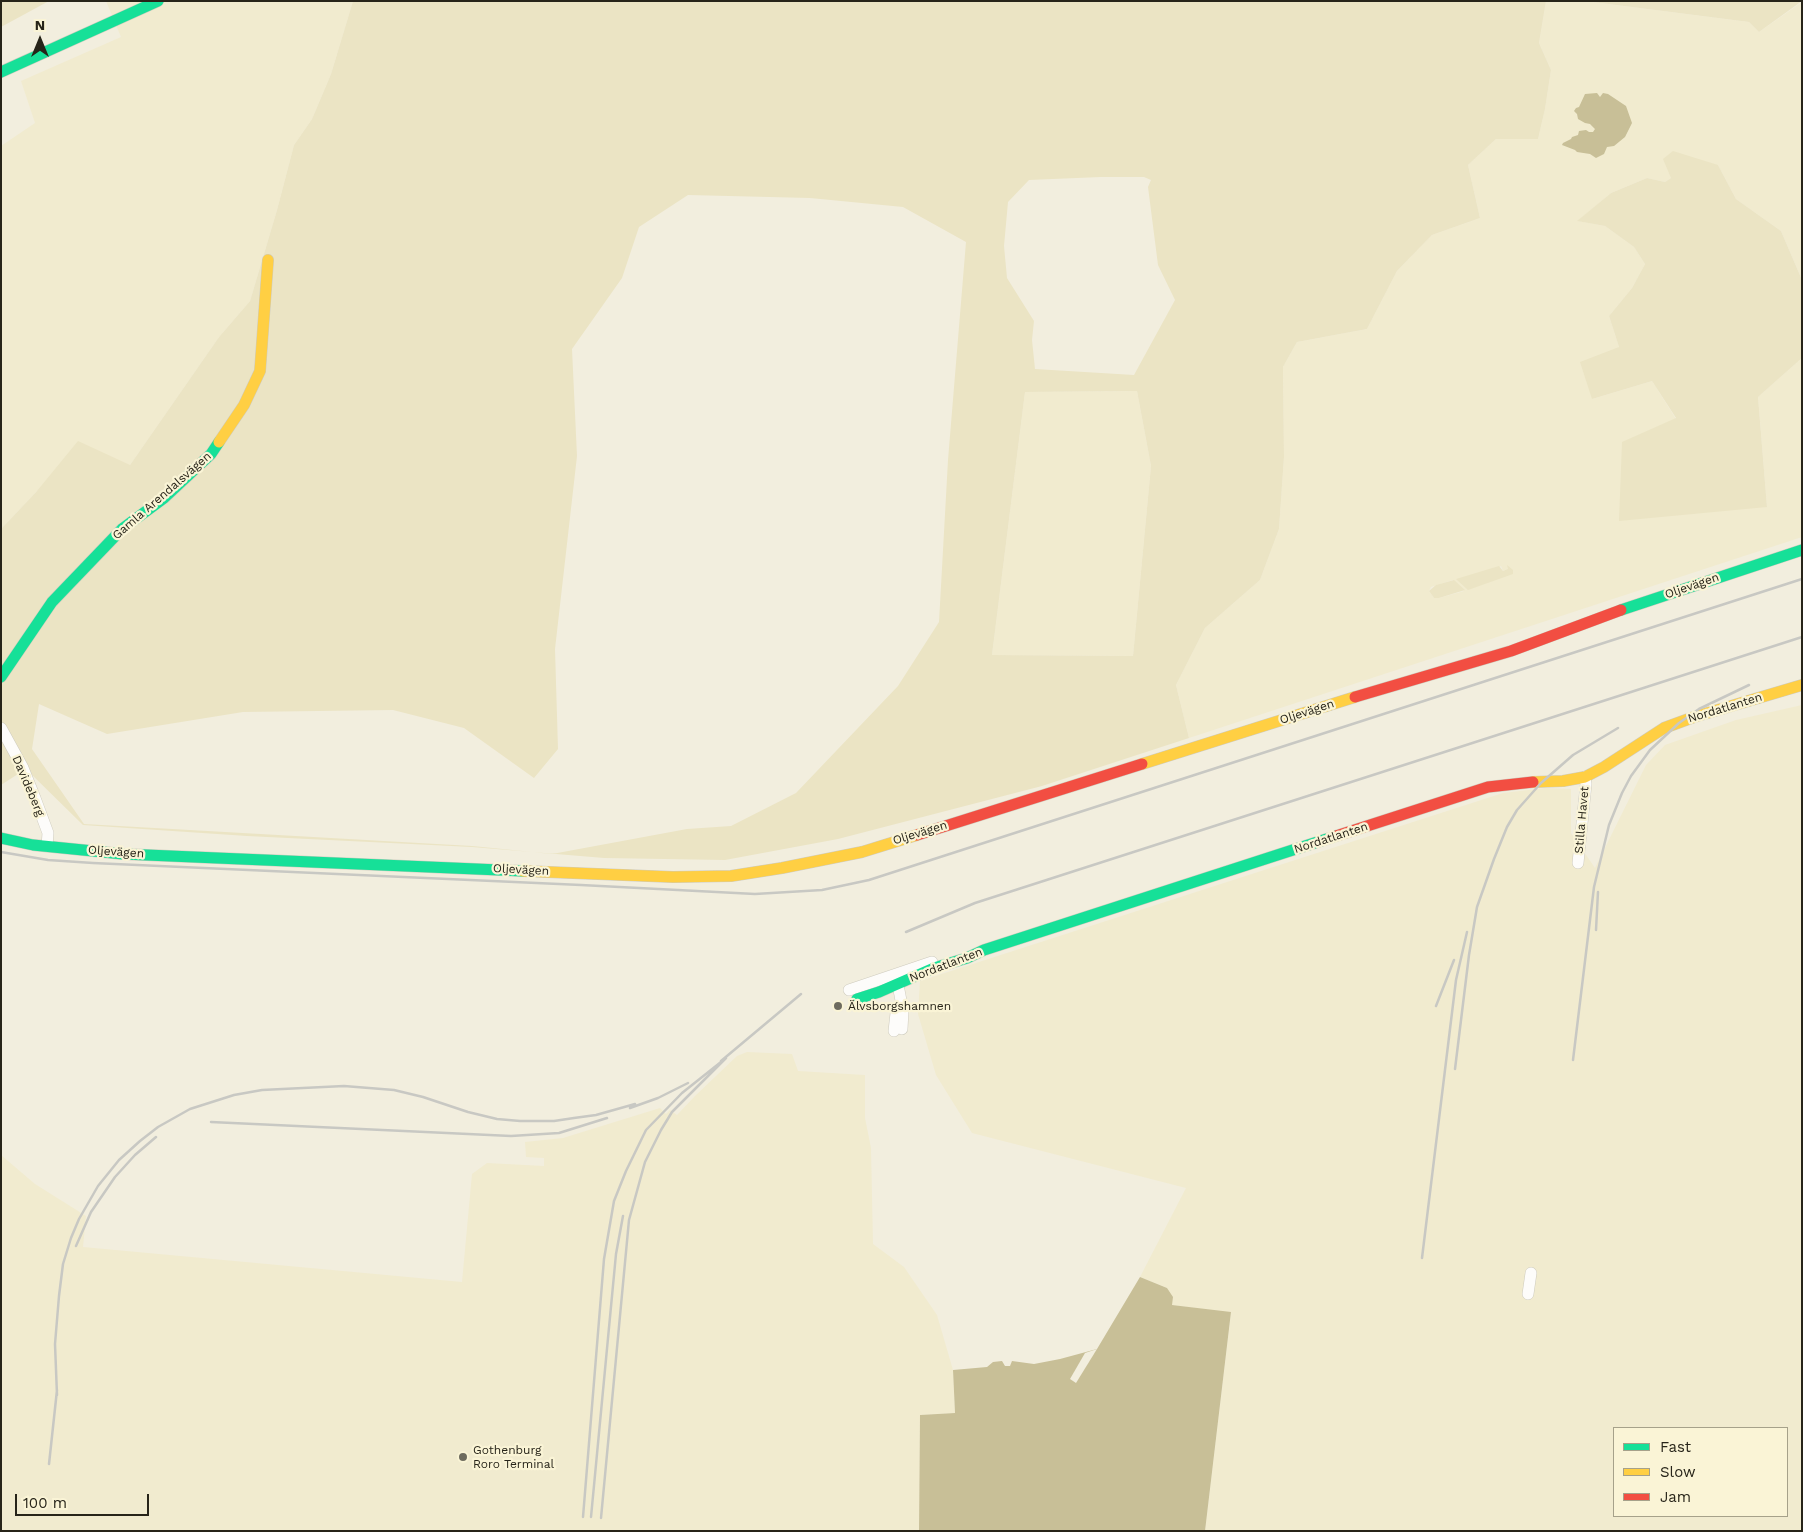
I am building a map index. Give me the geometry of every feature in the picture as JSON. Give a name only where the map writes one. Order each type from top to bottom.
[{"type":"street","points":[[1,72],[158,1]]},
{"type":"street","name":"Gamla Arendalsvägen","points":[[1,677],[52,602],[122,529],[164,498],[211,454],[244,406],[260,371],[268,260]]},
{"type":"street","name":"Oljevägen","points":[[1,838],[24,844],[123,854],[673,877],[731,876],[782,868],[862,852],[1320,708],[1511,651],[1622,610],[1802,550]]},
{"type":"street","name":"Nordatlanten","points":[[857,999],[895,979],[967,958],[984,950],[1488,787],[1514,783],[1563,781],[1585,777],[1604,767],[1664,728],[1703,714],[1802,685]]},
{"type":"street","name":"Davideberg","points":[[1,728],[23,768],[48,833],[47,846]]},
{"type":"street","name":"Stilla Havet","points":[[1578,863],[1586,784],[1585,777]]},
{"type":"street","points":[[849,990],[895,979],[903,1011],[898,1030]]},
{"type":"street","points":[[1528,1294],[1531,1273]]},
{"type":"shaded area","points":[[1,1],[49,1],[1,27]]},
{"type":"shaded area","points":[[106,1],[353,1],[331,74],[312,119],[294,145],[250,301],[219,337],[130,465],[37,491],[1,529],[1,146],[35,123],[21,81],[121,37]]},
{"type":"shaded area","points":[[353,1],[1546,1],[1539,43],[1551,70],[1538,139],[1496,139],[1468,165],[1480,218],[1432,235],[1397,271],[1367,329],[1297,342],[1283,367],[1284,457],[1279,529],[1260,580],[1205,628],[1176,685],[1189,738],[1042,786],[838,839],[725,860],[604,858],[553,854],[687,829],[731,826],[796,793],[898,686],[939,622],[948,460],[966,242],[903,207],[810,198],[688,195],[639,227],[622,278],[572,349],[577,456],[555,649],[558,749],[534,778],[464,728],[393,710],[243,712],[107,734],[39,704],[32,749],[84,824],[472,846],[532,852],[83,825],[28,771],[18,774],[1,785],[1,529],[37,491],[78,441],[130,465],[219,337],[250,301],[294,145],[312,119],[331,74]],"holes":[[[1144,177],[1151,180],[1148,187],[1158,265],[1175,300],[1134,375],[1035,369],[1032,340],[1034,321],[1007,278],[1004,246],[1008,202],[1029,180]],[[1137,391],[1151,466],[1133,656],[992,655],[1025,392]]]},
{"type":"shaded area","points":[[1546,1],[1585,1],[1749,22],[1759,32],[1802,2],[1802,280],[1781,231],[1736,199],[1718,165],[1671,178],[1665,182],[1647,178],[1611,193],[1578,221],[1605,226],[1634,247],[1645,264],[1632,288],[1609,316],[1619,347],[1592,399],[1652,381],[1676,419],[1767,507],[1758,397],[1802,358],[1802,537],[1189,738],[1176,685],[1205,628],[1260,580],[1279,529],[1284,457],[1283,367],[1297,342],[1367,329],[1397,271],[1432,235],[1480,218],[1468,165],[1496,139],[1538,139],[1551,70],[1539,43]],"holes":[[[1501,566],[1503,571],[1508,569],[1468,589]],[[1453,580],[1464,591],[1439,598],[1434,598],[1429,591],[1431,587]]]},
{"type":"shaded area","points":[[1585,1],[1802,1],[1759,32],[1749,22]]},
{"type":"shaded area","points":[[1597,93],[1600,97],[1603,93],[1608,94],[1626,106],[1632,123],[1625,137],[1614,146],[1607,147],[1604,154],[1596,158],[1590,154],[1577,152],[1562,145],[1578,135],[1579,131],[1593,132],[1595,129],[1590,124],[1578,119],[1574,111],[1579,107],[1585,94]]},
{"type":"shaded area","points":[[1673,151],[1718,165],[1736,199],[1781,231],[1802,280],[1802,358],[1758,397],[1767,507],[1619,521],[1622,442],[1676,418],[1652,381],[1592,399],[1580,362],[1619,347],[1609,316],[1632,288],[1645,264],[1634,247],[1605,226],[1577,221],[1611,193],[1647,178],[1665,182],[1671,178],[1663,159]]},
{"type":"shaded area","points":[[1137,391],[1151,466],[1133,656],[992,655],[1025,392]]},
{"type":"shaded area","points":[[1507,565],[1513,570],[1513,574],[1468,590],[1456,579],[1499,566],[1503,571],[1508,569]]},
{"type":"shaded area","points":[[1454,580],[1465,590],[1439,598],[1434,598],[1429,591],[1436,585]]},
{"type":"shaded area","points":[[1802,705],[1802,1531],[1205,1531],[1231,1313],[1172,1305],[1167,1288],[1140,1277],[1186,1188],[972,1133],[936,1075],[918,1014],[920,981],[1503,793],[1545,788],[1571,789],[1571,833],[1595,868],[1646,765],[1665,745],[1736,720]]},
{"type":"shaded area","points":[[747,1052],[792,1054],[798,1071],[865,1075],[865,1118],[871,1148],[873,1244],[904,1267],[937,1315],[953,1370],[955,1413],[920,1415],[919,1531],[1,1531],[1,1155],[35,1184],[86,1216],[83,1247],[462,1282],[472,1174],[487,1163],[544,1166],[544,1158],[526,1157],[525,1142],[563,1138],[660,1108],[666,1114],[670,1110],[677,1115],[737,1056]]},
{"type":"shaded area","points":[[1140,1277],[1167,1288],[1173,1297],[1172,1305],[1231,1312],[1205,1531],[919,1531],[920,1415],[955,1413],[953,1370],[987,1367],[993,1362],[1002,1361],[1005,1366],[1010,1366],[1012,1361],[1034,1364],[1097,1349]]},
{"type":"pier","points":[[1097,1349],[1076,1383],[1070,1379],[1085,1353]]},
{"type":"railway","points":[[1,852],[48,860],[93,863],[755,894],[822,890],[869,880],[1802,579]]},
{"type":"railway","points":[[906,932],[975,903],[1802,637]]},
{"type":"railway","points":[[1573,1060],[1594,887],[1609,825],[1622,793],[1631,776],[1650,750],[1679,723],[1699,709],[1749,685]]},
{"type":"railway","points":[[1455,1069],[1477,907],[1507,827],[1517,810],[1541,783],[1573,755],[1618,728]]},
{"type":"railway","points":[[1596,930],[1598,892]]},
{"type":"railway","points":[[1422,1258],[1456,980],[1467,932]]},
{"type":"railway","points":[[1436,1006],[1454,960]]},
{"type":"railway","points":[[721,1061],[801,994]]},
{"type":"railway","points":[[583,1517],[604,1259],[614,1201],[646,1130],[682,1093],[726,1058],[672,1112],[661,1130],[645,1162],[629,1220],[601,1518]]},
{"type":"railway","points":[[630,1108],[658,1098],[688,1083]]},
{"type":"railway","points":[[57,1395],[55,1344],[59,1296],[63,1264],[79,1219],[98,1186],[119,1160],[158,1127],[190,1109],[234,1095],[262,1090],[344,1086],[394,1090],[423,1097],[468,1112],[497,1119],[520,1121],[554,1121],[596,1115],[635,1104]]},
{"type":"railway","points":[[211,1122],[511,1136],[559,1133],[607,1118]]},
{"type":"railway","points":[[76,1246],[91,1212],[115,1177],[135,1155],[156,1137]]},
{"type":"railway","points":[[591,1517],[616,1254],[623,1216]]},
{"type":"railway","points":[[49,1464],[57,1390]]},
{"type":"traffic: fast","points":[[1,72],[158,1]]},
{"type":"traffic: fast","points":[[1,677],[52,602],[122,529],[164,498],[211,454],[219,442]]},
{"type":"traffic: fast","points":[[1621,610],[1802,550]]},
{"type":"traffic: fast","points":[[857,999],[984,950],[1336,836]]},
{"type":"traffic: fast","points":[[1,838],[33,845],[123,854],[523,871]]},
{"type":"traffic: slow","points":[[219,442],[244,405],[260,371],[268,260]]},
{"type":"traffic: slow","points":[[1533,782],[1563,781],[1585,777],[1604,767],[1664,728],[1694,717],[1802,685]]},
{"type":"traffic: slow","points":[[1142,764],[1355,697]]},
{"type":"traffic: slow","points":[[523,871],[673,877],[731,876],[862,852],[917,835]]},
{"type":"traffic: jam","points":[[1355,697],[1511,651],[1621,610]]},
{"type":"traffic: jam","points":[[917,835],[1142,764]]},
{"type":"traffic: jam","points":[[1336,836],[1488,787],[1533,782]]},
{"type":"place","name":"Älvsborgshamnen","points":[[838,1006]]},
{"type":"place","name":"Gothenburg Roro Terminal","points":[[463,1457]]}]
